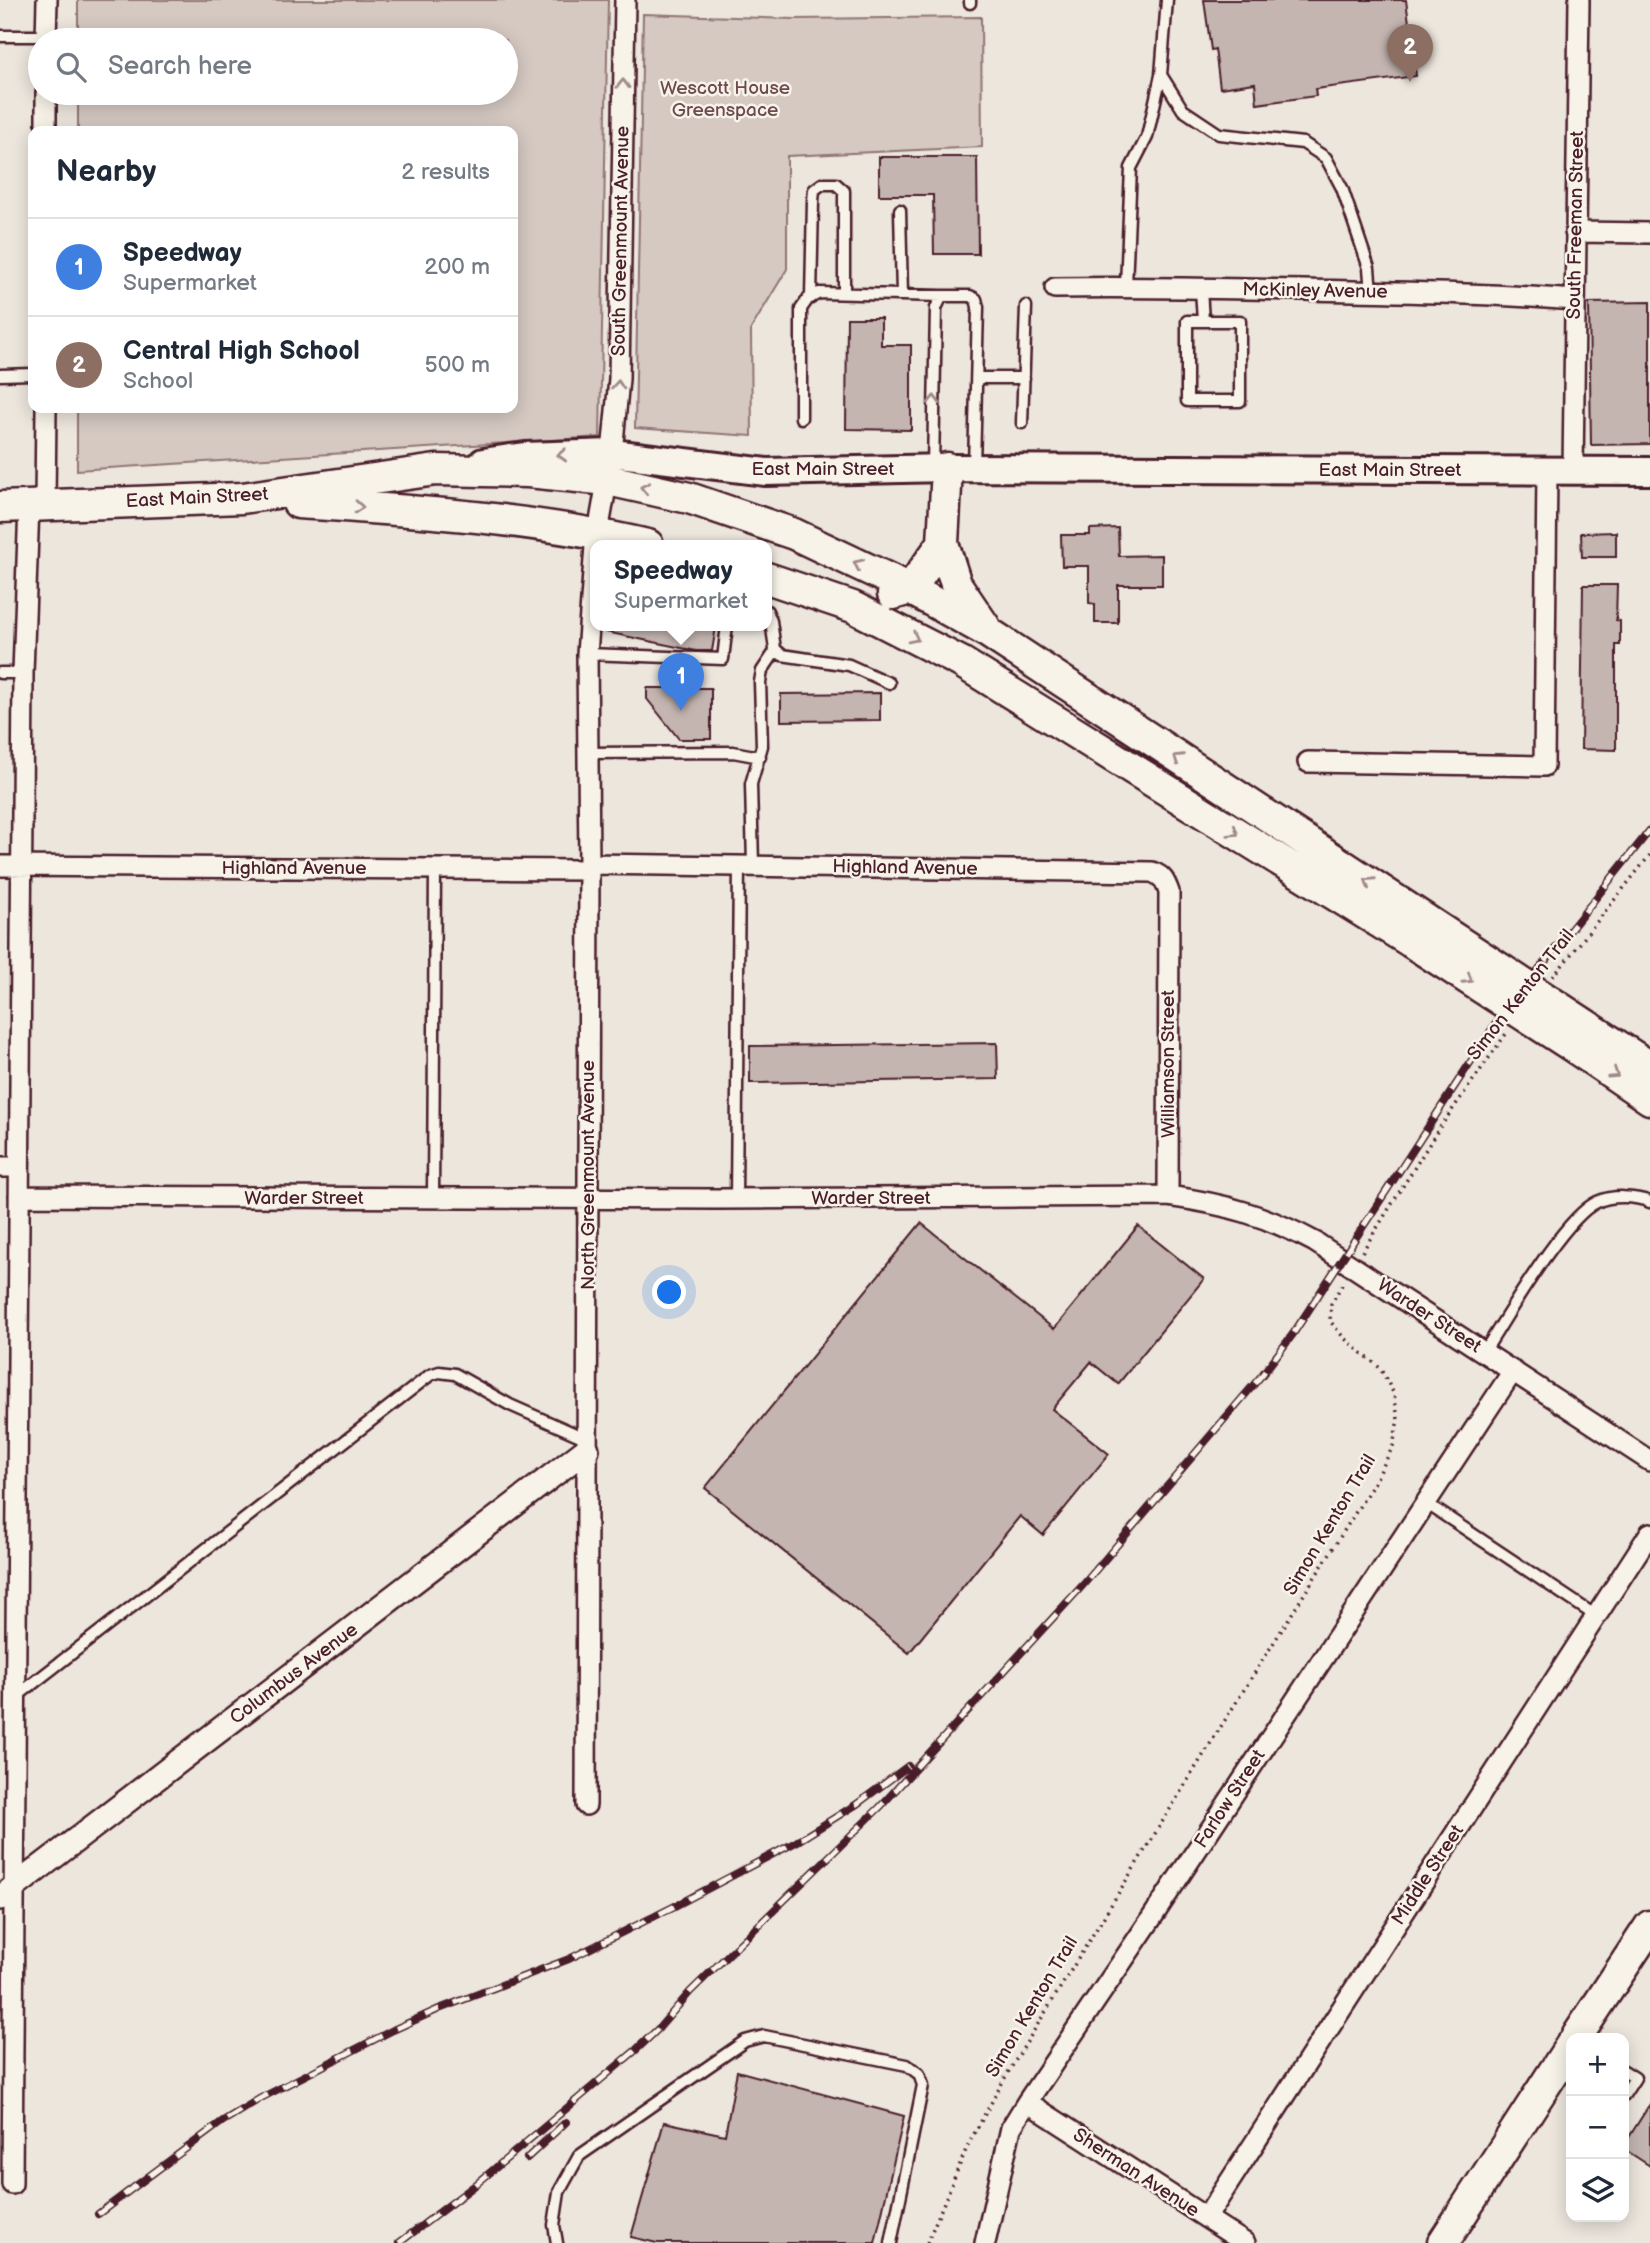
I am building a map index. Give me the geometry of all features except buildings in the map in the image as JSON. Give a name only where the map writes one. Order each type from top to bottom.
[{"type":"main road","name":"East Main Street","points":[[25,505],[242,498],[436,470],[528,472],[610,467],[766,472],[952,468],[1564,464],[1650,471]]},
{"type":"main road","name":"East Main Street","points":[[610,467],[794,534],[910,589],[989,633],[1418,931]]},
{"type":"main road","points":[[952,468],[943,543],[956,583],[989,633]]},
{"type":"main road","points":[[242,498],[471,515],[591,540]]},
{"type":"main road","points":[[853,607],[910,589],[943,543]]},
{"type":"main road","points":[[772,580],[853,607],[961,662],[1418,931],[1585,1040],[1650,1099]]},
{"type":"main road","points":[[1585,1040],[1650,1067]]},
{"type":"main road","points":[[1579,2033],[1650,1926]]},
{"type":"main road","points":[[1443,2243],[1559,2073],[1566,2057]]},
{"type":"street","points":[[46,28],[47,0]]},
{"type":"street","name":"South Greenmount Avenue","points":[[610,467],[619,379],[625,0]]},
{"type":"street","name":"South Freeman Street","points":[[1308,762],[1544,766],[1545,629],[1564,464],[1574,300],[1579,0]]},
{"type":"street","points":[[46,105],[46,126]]},
{"type":"street","points":[[1575,232],[1650,233]]},
{"type":"street","name":"McKinley Avenue","points":[[1055,288],[1126,286],[1524,296],[1574,300]]},
{"type":"street","points":[[12,2184],[8,1765],[16,1697],[9,1464],[19,1196],[10,1167],[22,866],[25,505],[45,413]]},
{"type":"street","name":"North Greenmount Avenue","points":[[596,540],[610,467]]},
{"type":"street","name":"North Greenmount Avenue","points":[[586,1804],[589,867],[587,654],[590,616]]},
{"type":"street","name":"Highland Avenue","points":[[0,866],[435,869],[746,865],[1152,872],[1166,881],[1169,892],[1169,932]]},
{"type":"street","name":"Williamson Street","points":[[1168,1196],[1169,932]]},
{"type":"street","name":"Warder Street","points":[[19,1196],[588,1199],[1168,1196],[1206,1202],[1262,1216],[1315,1242],[1650,1461]]},
{"type":"street","name":"Farlow Street","points":[[985,2243],[1011,2128],[1513,1371]]},
{"type":"street","name":"Columbus Avenue","points":[[8,1893],[587,1444]]},
{"type":"street","name":"Middle Street","points":[[1206,2218],[1650,1533]]},
{"type":"street","name":"Sherman Avenue","points":[[1027,2102],[1245,2243]]},
{"type":"lane","points":[[1126,286],[1131,168],[1147,137],[1161,75],[1167,0]]},
{"type":"lane","points":[[0,36],[28,37]]},
{"type":"lane","points":[[1161,75],[1183,110],[1219,134],[1303,143],[1326,158],[1342,188],[1369,268],[1371,292]]},
{"type":"lane","points":[[811,298],[814,190],[822,184],[836,184],[844,191],[844,294]]},
{"type":"lane","points":[[900,210],[902,295]]},
{"type":"lane","points":[[1201,289],[1203,321]]},
{"type":"lane","points":[[802,418],[801,309],[811,298],[820,293],[970,296],[976,299],[978,307],[977,378],[952,468]]},
{"type":"lane","points":[[942,296],[936,308],[952,468]]},
{"type":"lane","points":[[1022,423],[1026,306]]},
{"type":"lane","points":[[1187,321],[1203,321],[1240,321],[1240,401],[1187,401],[1187,321]]},
{"type":"lane","points":[[0,375],[28,374]]},
{"type":"lane","points":[[977,378],[1024,378]]},
{"type":"lane","points":[[772,630],[776,650],[782,655],[849,665],[889,683]]},
{"type":"lane","points":[[587,654],[723,659],[726,631]]},
{"type":"lane","points":[[736,1199],[751,784],[760,757],[762,671],[776,650]]},
{"type":"lane","points":[[0,673],[23,673]]},
{"type":"lane","points":[[588,753],[733,752],[760,757]]},
{"type":"lane","points":[[433,1198],[435,869]]},
{"type":"lane","points":[[1484,1352],[1560,1236],[1580,1215],[1597,1202],[1619,1197],[1650,1202]]},
{"type":"lane","points":[[16,1697],[430,1375],[439,1372],[455,1374],[587,1444]]},
{"type":"lane","points":[[1426,1503],[1596,1616]]},
{"type":"lane","points":[[557,2243],[554,2225],[559,2192],[579,2156],[746,2041],[764,2036],[907,2066],[919,2074],[923,2085],[891,2243]]},
{"type":"lane","points":[[1629,2074],[1635,2078],[1629,2087]]},
{"type":"path","name":"Simon Kenton Trail","points":[[1546,984],[1650,855]]},
{"type":"path","name":"Simon Kenton Trail","points":[[927,2241],[968,2145],[1006,2076],[1376,1480],[1393,1446],[1398,1419],[1394,1394],[1380,1368],[1344,1338],[1330,1321],[1331,1304],[1438,1129],[1512,1027]]},
{"type":"green space","points":[[78,0],[608,0],[600,437],[77,470],[77,413],[518,413],[518,126],[78,126],[78,105],[518,105],[518,28],[78,28]]},
{"type":"green space","name":"Wescott House Greenspace","points":[[643,14],[794,19],[981,17],[982,147],[787,156],[787,269],[751,329],[752,436],[635,428]]},
{"type":"railway","points":[[399,2243],[474,2186],[659,2028],[690,1992],[880,1807],[1083,1585],[1262,1375],[1293,1334],[1496,1023],[1650,830]]},
{"type":"railway","points":[[98,2214],[223,2121],[261,2098],[393,2030],[439,2009],[569,1959],[673,1907],[796,1842],[857,1804],[908,1766]]},
{"type":"railway","points":[[527,2158],[566,2122]]},
{"type":"place","name":"Central High School","points":[[1410,82]]},
{"type":"place","name":"Speedway","points":[[681,711]]}]
